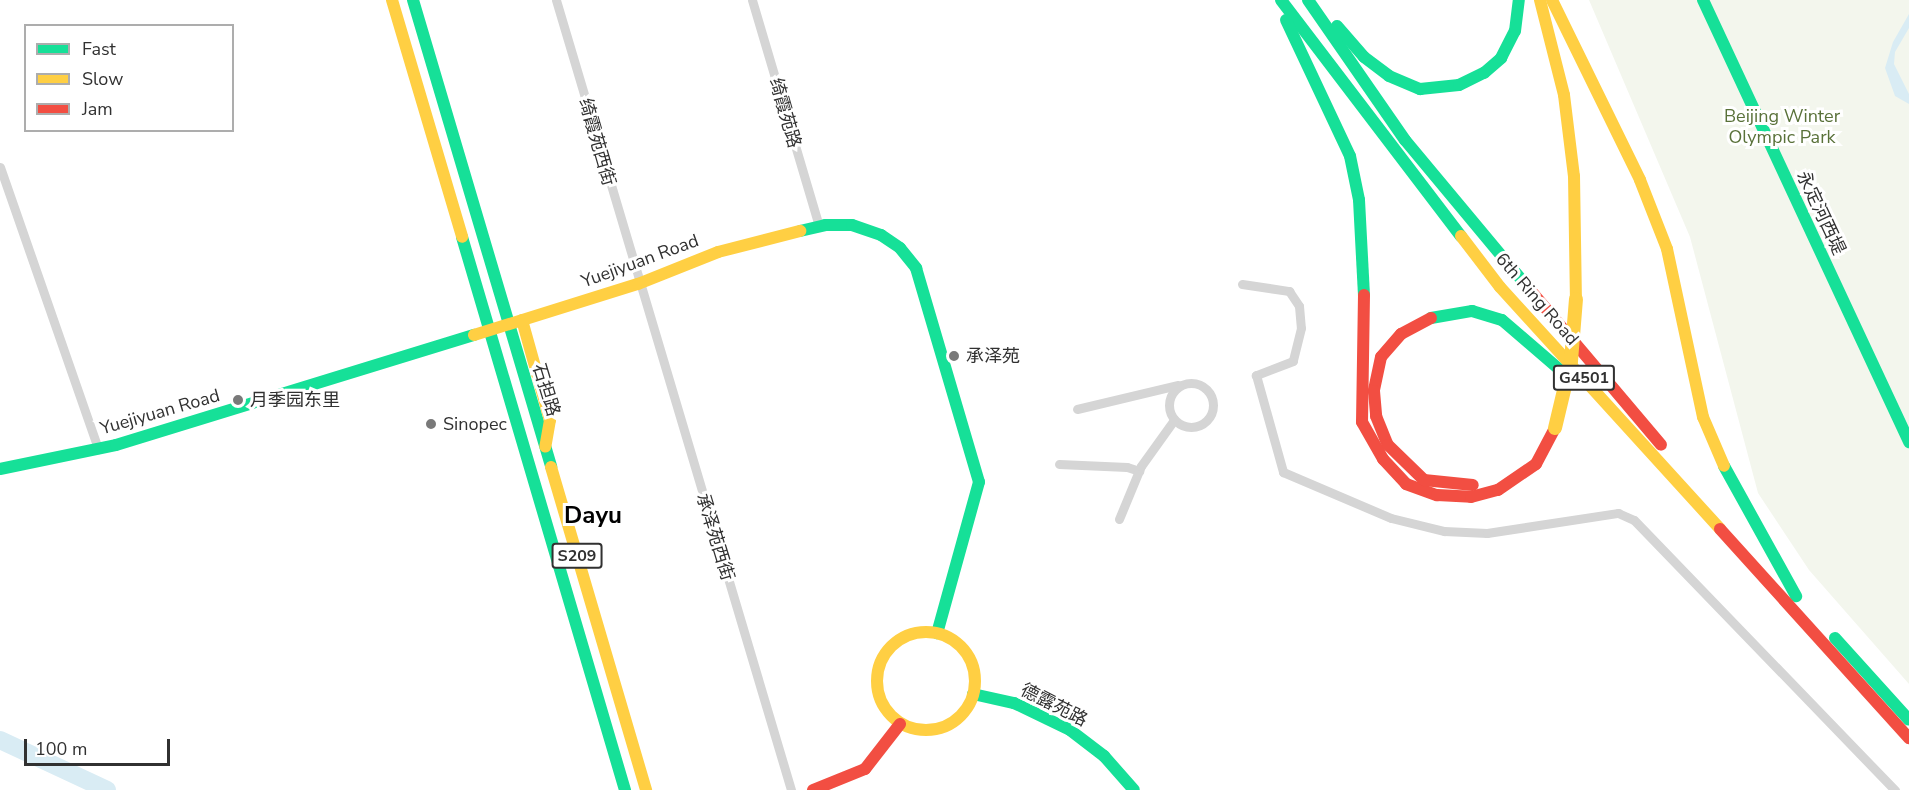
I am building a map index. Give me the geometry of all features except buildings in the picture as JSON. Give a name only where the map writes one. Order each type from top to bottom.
[{"type":"main road","name":"S209","points":[[392,0],[625,790]]},
{"type":"main road","name":"石担路","points":[[413,0],[646,790]]},
{"type":"main road","points":[[1279,0],[1350,156],[1359,200],[1364,263],[1362,422],[1383,459],[1406,484],[1437,495],[1471,496],[1498,490],[1518,479],[1536,464],[1551,427],[1570,299],[1572,164],[1564,95],[1540,0]]},
{"type":"main road","name":"6th Ring Road","points":[[1279,0],[1500,287],[1663,463],[1909,738]]},
{"type":"main road","name":"6th Ring Road","points":[[1308,0],[1405,140],[1624,404],[1909,720]]},
{"type":"main road","points":[[1315,0],[1364,57],[1389,76],[1420,89],[1459,85],[1484,73],[1501,57],[1515,31],[1519,0]]},
{"type":"main road","points":[[1531,0],[1542,36],[1564,178],[1570,299]]},
{"type":"main road","points":[[1552,0],[1640,180],[1667,249],[1682,332],[1703,417],[1730,481],[1796,596]]},
{"type":"main road","name":"永定河西堤","points":[[1702,0],[1909,441]]},
{"type":"main road","name":"Yuejiyuan Road","points":[[0,469],[98,449],[638,284],[718,252],[819,226],[852,225],[881,235],[900,248],[915,268],[977,466],[979,482],[937,633]]},
{"type":"main road","points":[[1551,427],[1515,468],[1494,480],[1465,487],[1424,480],[1388,445],[1376,416],[1374,391],[1381,357],[1401,334],[1435,316],[1472,311],[1502,320],[1663,463]]},
{"type":"main road","points":[[522,320],[550,420],[545,448]]},
{"type":"main road","points":[[937,633],[951,639],[971,663],[973,694],[956,720],[942,728],[927,730],[900,724],[885,709],[878,694],[880,661],[890,647],[904,637],[937,633]]},
{"type":"main road","name":"德露苑路","points":[[973,694],[1014,703],[1070,730],[1104,756],[1134,790]]},
{"type":"main road","points":[[813,790],[865,769],[900,724]]},
{"type":"street","name":"绮霞苑西街","points":[[556,0],[638,284]]},
{"type":"street","name":"绮霞苑路","points":[[752,0],[819,226]]},
{"type":"street","points":[[0,167],[98,449]]},
{"type":"street","name":"承泽苑西街","points":[[638,284],[791,790]]},
{"type":"street","points":[[1242,284],[1289,291],[1299,306],[1301,328],[1293,361],[1256,375],[1283,472],[1391,518],[1444,531],[1487,533],[1618,513],[1634,520],[1895,790]]},
{"type":"street","points":[[1119,519],[1139,471],[1174,420],[1169,399],[1183,384]]},
{"type":"street","points":[[1077,409],[1183,384],[1197,384],[1209,392],[1211,413],[1194,427],[1174,420]]},
{"type":"street","points":[[1059,464],[1127,467],[1139,471]]},
{"type":"green space","name":"Beijing Winter Olympic Park","points":[[1589,0],[1909,0],[1909,684],[1809,570],[1758,493],[1690,237]]},
{"type":"shaded area","points":[[1909,14],[1909,28],[1895,52],[1894,64],[1909,94],[1909,104],[1895,96],[1885,68],[1893,42]]},
{"type":"waterway","points":[[0,740],[107,790]]},
{"type":"traffic: fast","points":[[413,0],[551,467]]},
{"type":"traffic: fast","points":[[1281,0],[1461,236]]},
{"type":"traffic: fast","points":[[1308,0],[1405,140],[1526,285]]},
{"type":"traffic: fast","points":[[1337,26],[1364,57],[1389,76],[1420,89],[1459,85],[1484,73],[1501,58],[1515,31],[1519,0]]},
{"type":"traffic: fast","points":[[1703,0],[1909,442]]},
{"type":"traffic: fast","points":[[1286,20],[1350,156],[1359,200],[1364,295]]},
{"type":"traffic: fast","points":[[800,231],[825,225],[852,225],[881,235],[900,248],[916,268],[979,482],[937,633]]},
{"type":"traffic: fast","points":[[462,237],[625,790]]},
{"type":"traffic: fast","points":[[1431,318],[1472,311],[1502,320],[1574,382]]},
{"type":"traffic: fast","points":[[0,469],[116,445],[474,335]]},
{"type":"traffic: fast","points":[[1724,466],[1796,596]]},
{"type":"traffic: fast","points":[[1835,638],[1909,720]]},
{"type":"traffic: fast","points":[[973,694],[1014,703],[1070,730],[1104,756],[1134,790]]},
{"type":"traffic: slow","points":[[392,0],[462,237]]},
{"type":"traffic: slow","points":[[1540,0],[1564,95],[1574,176],[1576,299]]},
{"type":"traffic: slow","points":[[1552,0],[1640,180],[1667,249],[1703,417],[1724,466]]},
{"type":"traffic: slow","points":[[474,335],[638,284],[718,252],[800,231]]},
{"type":"traffic: slow","points":[[1461,236],[1500,287],[1720,529]]},
{"type":"traffic: slow","points":[[1555,428],[1571,361],[1576,299]]},
{"type":"traffic: slow","points":[[522,320],[550,420],[545,447]]},
{"type":"traffic: slow","points":[[551,467],[646,790]]},
{"type":"traffic: slow","points":[[926,632],[945,636],[961,646],[971,662],[975,681],[971,700],[961,716],[945,726],[926,730],[907,726],[891,716],[881,700],[877,681],[881,662],[891,646],[907,636],[926,632]]},
{"type":"traffic: jam","points":[[1526,285],[1661,445]]},
{"type":"traffic: jam","points":[[1364,295],[1362,422],[1383,459],[1406,484],[1437,495],[1471,497],[1498,490],[1536,464],[1555,428]]},
{"type":"traffic: jam","points":[[1431,318],[1401,334],[1381,357],[1374,391],[1376,416],[1388,445],[1424,480],[1473,485]]},
{"type":"traffic: jam","points":[[1720,529],[1909,738]]},
{"type":"traffic: jam","points":[[813,790],[865,769],[900,724]]},
{"type":"place","name":"承泽苑","points":[[954,356]]},
{"type":"place","name":"月季园东里","points":[[238,400]]},
{"type":"place","name":"Sinopec","points":[[431,424]]},
{"type":"district","name":"Dayu","points":[[593,516]]}]
